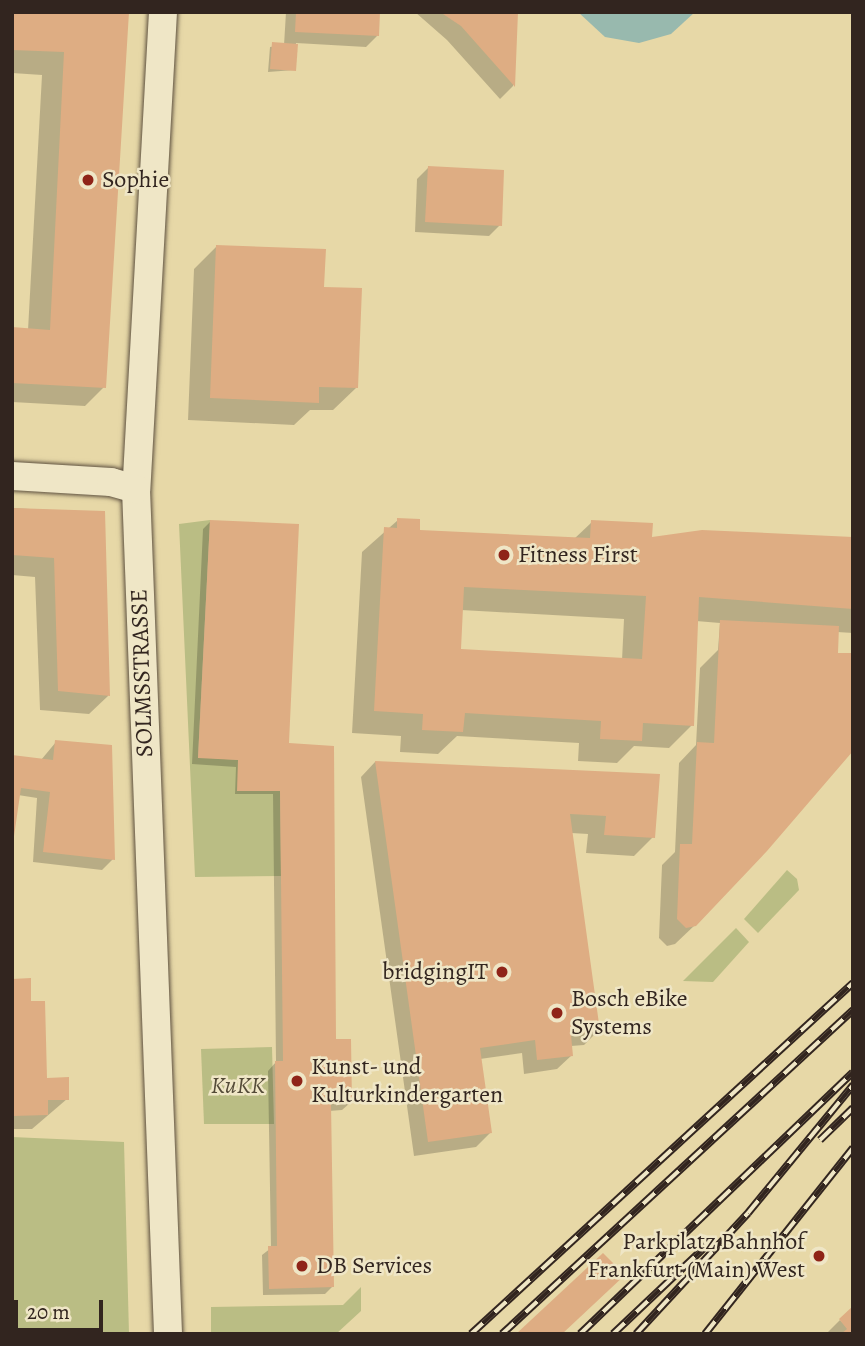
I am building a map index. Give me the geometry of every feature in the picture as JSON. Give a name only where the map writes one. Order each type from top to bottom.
[{"type":"street","name":"SOLMSSTRASSE","points":[[163,12],[136,488],[168,1334]]},
{"type":"street","points":[[12,476],[111,482],[136,488]]},
{"type":"green space","points":[[210,520],[198,757],[238,760],[238,791],[280,791],[281,876],[195,877],[179,524]]},
{"type":"green space","points":[[787,870],[797,879],[799,890],[758,933],[744,919]]},
{"type":"green space","points":[[736,928],[749,942],[713,982],[683,981]]},
{"type":"green space","name":"KuKK","points":[[272,1047],[274,1124],[204,1124],[201,1049]]},
{"type":"green space","points":[[12,1137],[124,1142],[129,1334],[12,1334]]},
{"type":"green space","points":[[361,1287],[361,1311],[336,1334],[211,1334],[211,1307],[343,1305]]},
{"type":"water","points":[[578,12],[695,12],[671,34],[639,43],[605,37]]},
{"type":"building","name":"Sophie","points":[[12,12],[129,12],[106,388],[12,383],[12,327],[50,330],[64,52],[12,50]]},
{"type":"building","points":[[296,12],[380,12],[379,36],[295,32]]},
{"type":"building","points":[[440,12],[518,12],[515,87],[461,26]]},
{"type":"building","points":[[272,42],[298,44],[296,71],[270,69]]},
{"type":"building","points":[[428,166],[504,170],[502,226],[425,222]]},
{"type":"building","points":[[216,245],[326,249],[324,287],[362,288],[358,388],[319,387],[319,403],[210,398]]},
{"type":"building","points":[[12,508],[105,511],[110,696],[58,691],[54,558],[12,555]]},
{"type":"building","points":[[397,518],[420,519],[420,530],[590,538],[591,520],[653,523],[652,537],[702,530],[853,537],[853,609],[699,597],[694,726],[643,723],[642,741],[600,739],[601,721],[465,713],[463,732],[422,730],[423,714],[374,711],[384,527],[397,528]],"holes":[[[464,587],[646,596],[642,659],[461,649]]]},
{"type":"building","points":[[210,520],[299,524],[289,743],[334,746],[336,1039],[351,1039],[352,1104],[331,1104],[334,1287],[269,1289],[268,1246],[277,1246],[275,1061],[283,1061],[280,791],[237,791],[238,760],[198,758]]},
{"type":"building","points":[[720,620],[839,626],[838,653],[853,653],[853,751],[767,851],[696,926],[686,928],[677,919],[680,844],[692,844],[697,742],[714,743]]},
{"type":"building","points":[[55,740],[112,745],[115,860],[43,852],[50,792],[21,788],[12,850],[12,755],[53,760]]},
{"type":"building","points":[[375,761],[660,774],[655,838],[604,835],[606,816],[570,814],[600,1031],[571,1035],[573,1056],[537,1060],[535,1040],[480,1048],[492,1133],[428,1142]]},
{"type":"building","points":[[31,978],[31,1001],[45,1001],[47,1078],[69,1077],[69,1100],[48,1100],[48,1115],[12,1116],[12,979]]},
{"type":"building","points":[[603,1253],[625,1275],[562,1334],[516,1334]]},
{"type":"building","points":[[853,1306],[853,1334],[841,1334],[847,1329],[839,1319]]},
{"type":"railway","points":[[471,1334],[853,983]]},
{"type":"railway","points":[[502,1334],[853,1010]]},
{"type":"railway","points":[[580,1334],[853,1072]]},
{"type":"railway","points":[[636,1334],[748,1213],[853,1085]]},
{"type":"railway","points":[[820,1140],[853,1108]]},
{"type":"railway","points":[[705,1334],[853,1148]]},
{"type":"railway","points":[[613,1334],[707,1245]]},
{"type":"place","name":"Sophie","points":[[88,180]]},
{"type":"place","name":"Fitness First","points":[[504,555]]},
{"type":"place","name":"bridgingIT","points":[[502,972]]},
{"type":"place","name":"Bosch eBike Systems","points":[[557,1013]]},
{"type":"place","name":"Kunst- und Kulturkindergarten","points":[[297,1081]]},
{"type":"place","name":"Parkplatz Bahnhof Frankfurt (Main) West","points":[[819,1256]]},
{"type":"place","name":"DB Services","points":[[302,1266]]}]
